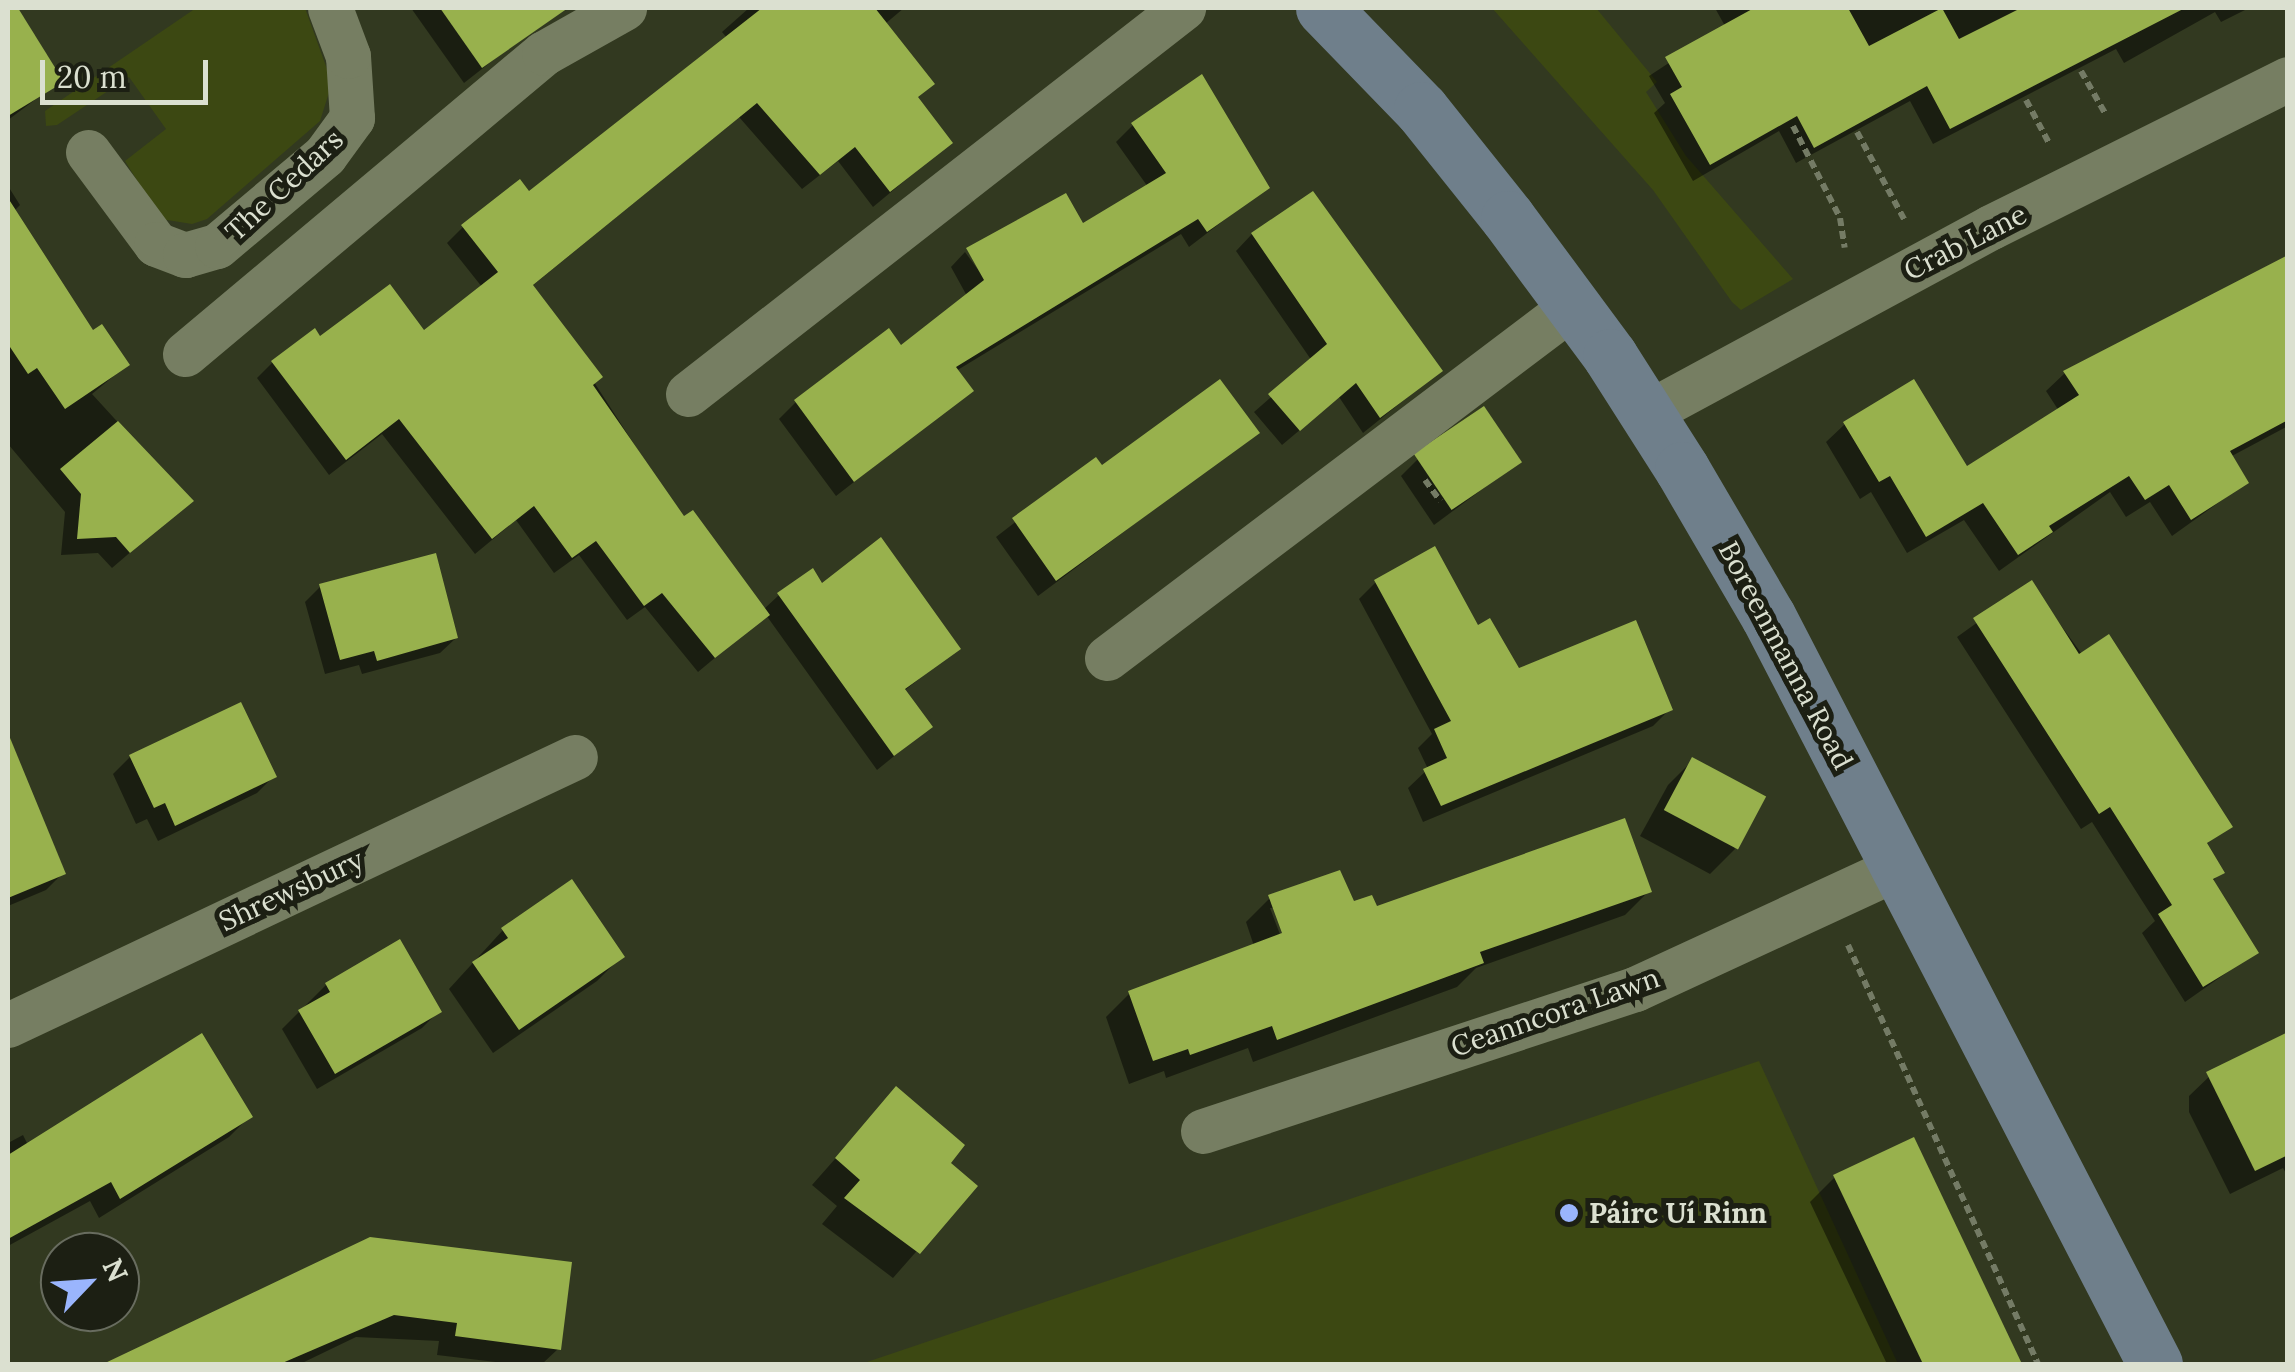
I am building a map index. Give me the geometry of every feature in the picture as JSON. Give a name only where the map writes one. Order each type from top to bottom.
[{"type":"main road","name":"Boreenmanna Road","points":[[1323,8],[1421,109],[1574,304],[1647,413],[1768,616],[2155,1364]]},
{"type":"street","name":"The Cedars","points":[[88,152],[156,244],[186,255],[217,246],[325,155],[352,118],[348,56],[330,8]]},
{"type":"street","points":[[184,354],[544,53],[624,8]]},
{"type":"street","points":[[688,394],[1183,8]]},
{"type":"street","name":"Crab Lane","points":[[1647,413],[1991,227],[2288,79]]},
{"type":"street","points":[[1106,658],[1574,304]]},
{"type":"street","name":"Shrewsbury","points":[[8,1024],[575,757]]},
{"type":"street","name":"Ceanncora Lawn","points":[[1203,1131],[1636,988],[1897,868]]},
{"type":"path","points":[[2081,70],[2111,124]]},
{"type":"path","points":[[2026,100],[2054,154]]},
{"type":"path","points":[[1794,126],[1840,218],[1847,260]]},
{"type":"path","points":[[1858,132],[1910,228]]},
{"type":"path","points":[[1828,898],[1936,1149],[2038,1364]]},
{"type":"green space","points":[[196,8],[305,8],[332,83],[320,121],[207,219],[192,224],[161,219],[125,161],[166,129],[129,77],[57,125],[46,126],[45,111]]},
{"type":"green space","points":[[1492,8],[1596,8],[1657,82],[1646,92],[1686,156],[1793,279],[1741,310],[1732,302],[1653,190]]},
{"type":"green space","name":"Páirc Uí Rinn","points":[[1759,1061],[1898,1364],[861,1364]]},
{"type":"building","points":[[8,8],[18,8],[64,82],[8,116]]},
{"type":"building","points":[[440,8],[568,8],[482,68]]},
{"type":"building","points":[[762,8],[875,8],[935,84],[918,97],[953,143],[890,192],[855,147],[820,175],[757,103],[533,285],[603,377],[593,385],[684,516],[693,510],[770,615],[715,658],[662,593],[644,606],[596,541],[572,558],[534,506],[492,539],[399,419],[346,460],[271,361],[315,328],[320,336],[390,284],[424,330],[498,272],[461,225],[520,179],[529,191]]},
{"type":"building","points":[[1754,8],[1848,8],[1869,46],[1942,8],[1959,39],[2021,8],[2185,8],[1950,129],[1927,86],[1814,148],[1797,116],[1710,165],[1670,94],[1682,87],[1665,57]]},
{"type":"building","points":[[1202,74],[1270,188],[1207,232],[1198,219],[956,367],[974,391],[854,482],[794,400],[889,328],[901,345],[984,280],[966,248],[1066,193],[1083,223],[1166,173],[1131,123]]},
{"type":"building","points":[[1313,191],[1443,371],[1380,418],[1356,383],[1300,431],[1268,394],[1327,344],[1251,233]]},
{"type":"building","points":[[8,198],[93,330],[102,324],[130,365],[65,409],[37,368],[28,374],[8,344]]},
{"type":"building","points":[[2288,255],[2288,420],[2230,451],[2249,483],[2191,520],[2169,485],[2145,500],[2129,476],[2049,526],[2053,532],[2018,555],[1983,503],[1926,537],[1890,476],[1879,482],[1843,422],[1914,379],[1967,466],[2079,395],[2063,371]]},
{"type":"building","points":[[1220,379],[1260,433],[1056,581],[1012,518],[1096,457],[1102,465]]},
{"type":"building","points":[[1484,406],[1522,462],[1452,510],[1414,454]]},
{"type":"building","points":[[118,421],[194,501],[130,553],[116,537],[77,539],[81,494],[60,469]]},
{"type":"building","points":[[881,537],[961,649],[905,689],[933,727],[894,756],[777,593],[813,568],[822,583]]},
{"type":"building","points":[[1435,546],[1478,625],[1490,618],[1519,668],[1636,620],[1673,710],[1441,806],[1423,769],[1447,758],[1434,729],[1451,721],[1374,580]]},
{"type":"building","points":[[436,553],[458,638],[377,661],[374,651],[340,660],[319,584]]},
{"type":"building","points":[[2032,580],[2079,654],[2109,634],[2233,827],[2207,843],[2225,873],[2213,879],[2259,953],[2203,987],[2158,914],[2172,905],[2110,807],[2099,814],[1973,618]]},
{"type":"building","points":[[241,702],[277,777],[175,826],[165,803],[154,808],[129,755]]},
{"type":"building","points":[[8,733],[66,874],[8,898]]},
{"type":"building","points":[[1692,757],[1766,796],[1738,849],[1664,810]]},
{"type":"building","points":[[1625,818],[1652,892],[1480,952],[1484,963],[1277,1040],[1272,1026],[1190,1055],[1188,1049],[1153,1061],[1128,991],[1282,933],[1268,895],[1340,870],[1354,901],[1372,895],[1377,906]]},
{"type":"building","points":[[572,879],[625,957],[519,1030],[472,962],[508,938],[501,928]]},
{"type":"building","points":[[400,939],[442,1012],[335,1074],[298,1010],[330,992],[325,983]]},
{"type":"building","points":[[2288,1032],[2288,1155],[2255,1171],[2206,1072]]},
{"type":"building","points":[[202,1033],[253,1117],[120,1199],[111,1182],[8,1239],[8,1155]]},
{"type":"building","points":[[896,1086],[965,1145],[951,1163],[978,1186],[920,1254],[844,1198],[860,1180],[835,1158]]},
{"type":"building","points":[[1914,1137],[2022,1364],[1923,1364],[1833,1175]]},
{"type":"building","points":[[370,1237],[572,1262],[561,1350],[455,1336],[457,1323],[394,1315],[280,1364],[103,1364]]},
{"type":"place","name":"Páirc Uí Rinn","points":[[1569,1213]]}]
